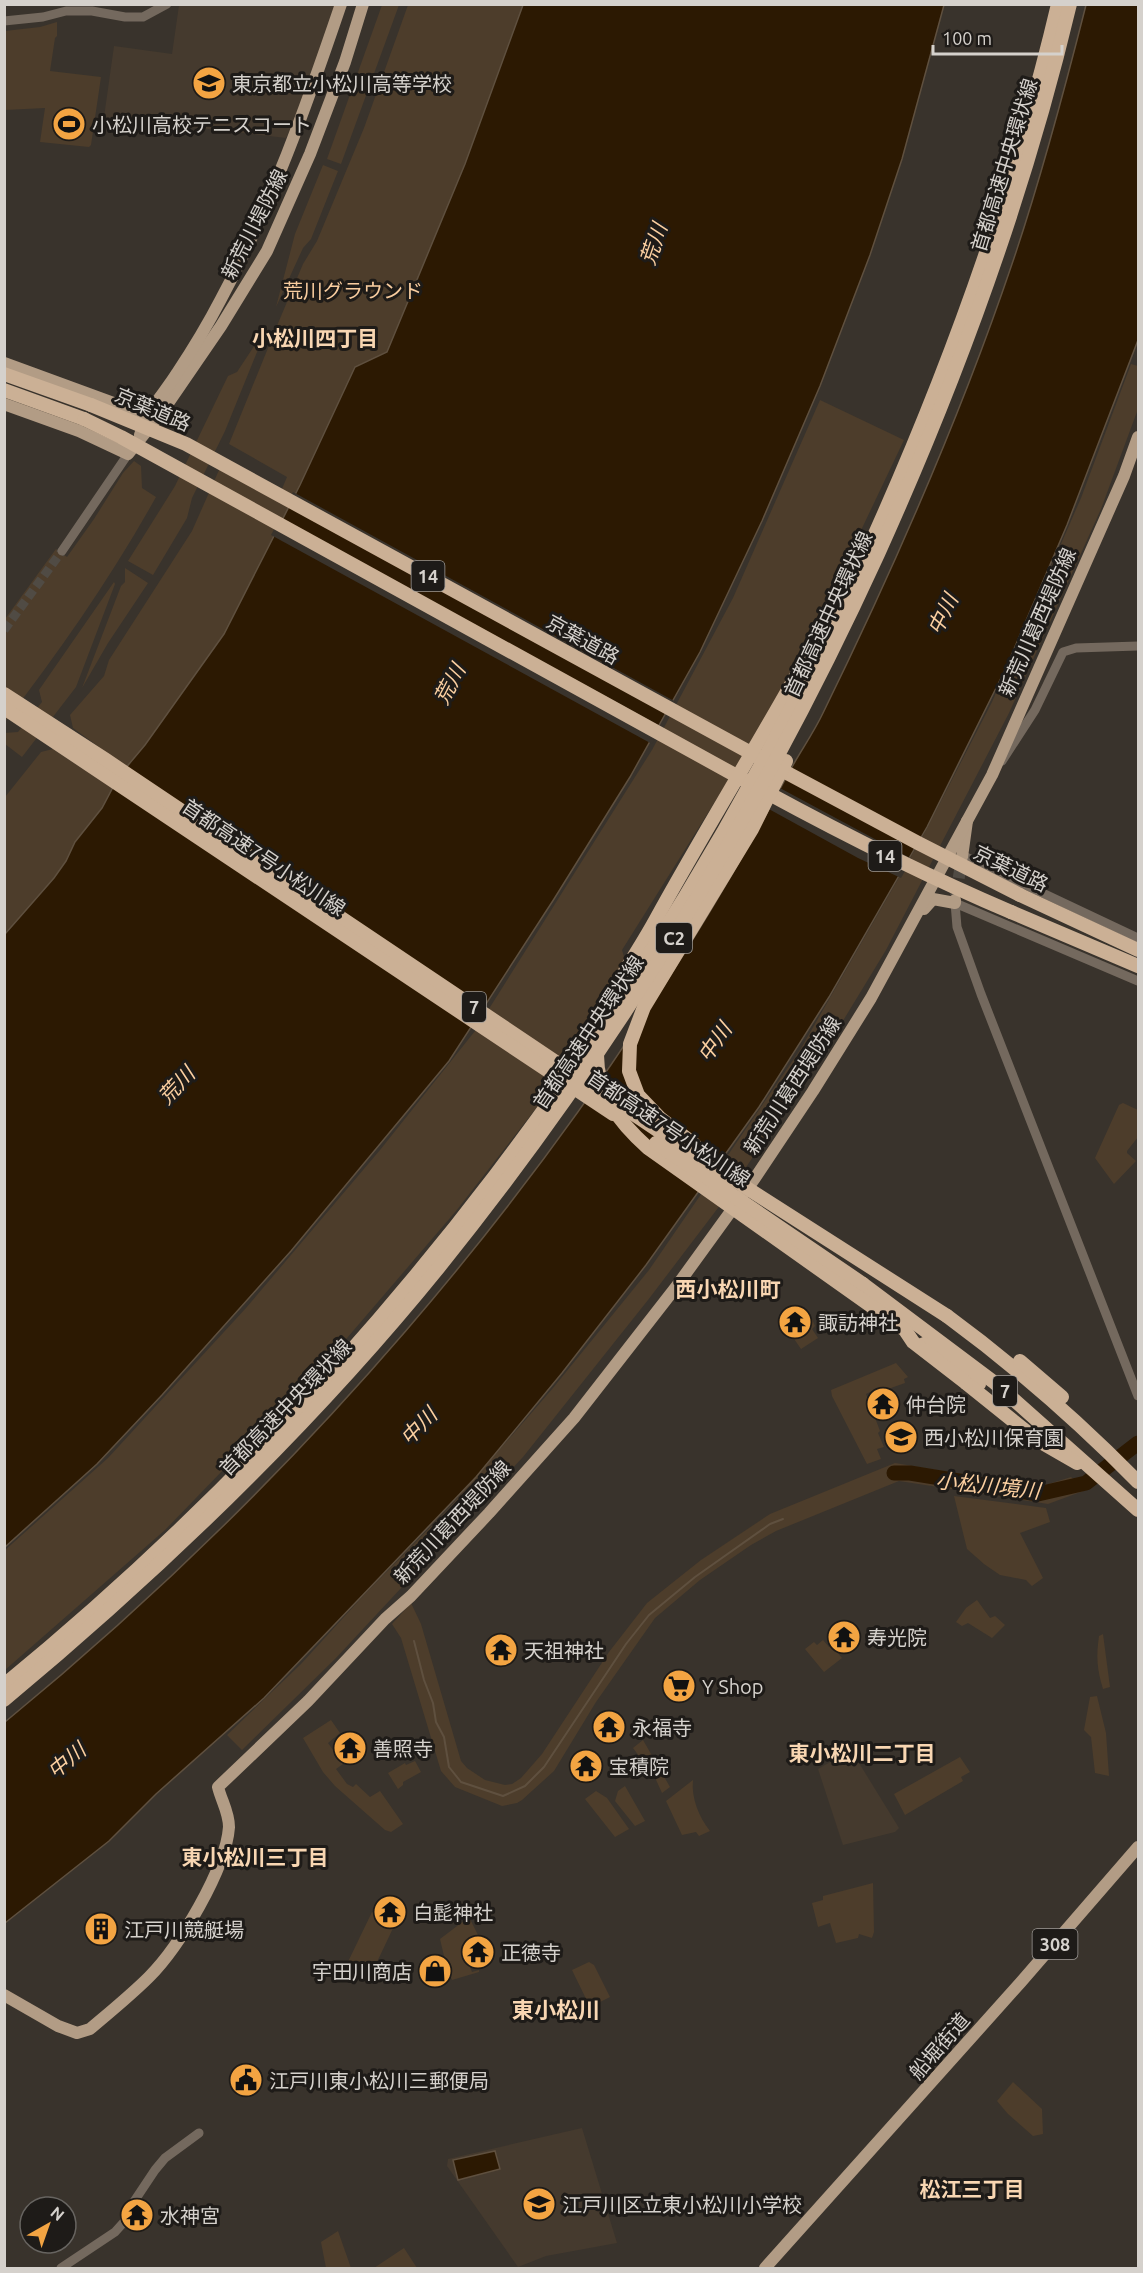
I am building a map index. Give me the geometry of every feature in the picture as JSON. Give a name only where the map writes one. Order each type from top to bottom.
[{"type":"highway","name":"首都高速中央環状線","points":[[4,1685],[134,1571],[273,1435],[366,1334],[484,1191],[614,1011],[694,884],[771,747],[847,595],[915,446],[973,291],[1011,178],[1059,4]]},
{"type":"highway","name":"首都高速中央環状線","points":[[4,1700],[109,1609],[274,1451],[341,1379],[436,1270],[540,1135],[656,966],[743,823],[803,711],[926,448],[967,341],[1016,199],[1047,95],[1070,4]]},
{"type":"highway","name":"京葉道路","points":[[4,374],[91,405],[186,444],[928,849],[1138,950]]},
{"type":"highway","name":"京葉道路","points":[[4,390],[84,419],[121,437],[749,783],[901,863],[1138,966]]},
{"type":"highway","points":[[847,595],[821,631],[753,754],[727,793],[606,1004],[599,1027],[596,1060],[603,1091],[620,1120],[648,1148],[1024,1417],[1048,1429]]},
{"type":"highway","name":"首都高速7号小松川線","points":[[4,694],[678,1144],[947,1317],[1066,1412],[1138,1482]]},
{"type":"highway","name":"首都高速7号小松川線","points":[[4,708],[710,1179],[863,1284],[995,1383],[1138,1510]]},
{"type":"highway","points":[[756,1193],[648,1107],[633,1083],[628,1057],[637,1020],[752,829],[795,740],[803,711]]},
{"type":"highway","points":[[863,1284],[898,1302],[987,1367],[1060,1429],[1121,1493],[1138,1515]]},
{"type":"highway","points":[[947,1317],[975,1329],[1017,1359],[1079,1413],[1134,1468]]},
{"type":"highway","points":[[905,1330],[913,1342],[1027,1432],[1138,1505]]},
{"type":"main road","name":"新荒川堤防線","points":[[128,454],[212,316],[258,223],[291,142],[341,4]]},
{"type":"main road","name":"新荒川堤防線","points":[[149,420],[165,407],[221,326],[278,229],[345,62],[363,4]]},
{"type":"main road","points":[[4,363],[149,420]]},
{"type":"main road","points":[[165,407],[168,392],[176,376]]},
{"type":"main road","points":[[4,404],[79,431],[128,454]]},
{"type":"main road","name":"新荒川葛西堤防線","points":[[4,1995],[58,2026],[82,2032],[90,2029],[150,1976],[161,1964],[203,1902],[224,1851],[229,1825],[218,1787],[309,1701],[385,1619],[411,1596],[574,1418],[676,1287],[755,1178],[871,998],[992,775],[1124,476],[1138,437]]},
{"type":"main road","name":"新荒川葛西堤防線","points":[[962,856],[967,821]]},
{"type":"main road","name":"新荒川葛西堤防線","points":[[904,937],[929,902],[936,899],[955,902]]},
{"type":"main road","name":"船堀街道","points":[[765,2268],[1040,1961],[1138,1847]]},
{"type":"street","points":[[4,21],[43,17],[66,11],[92,11],[125,17],[143,17],[167,4]]},
{"type":"street","name":"新荒川堤防線","points":[[63,551],[128,454]]},
{"type":"street","points":[[992,775],[1023,730],[1064,652],[1076,648],[1138,646]]},
{"type":"street","points":[[962,856],[1138,938]]},
{"type":"street","points":[[1138,981],[955,902],[957,927],[981,994],[1138,1396]]},
{"type":"street","points":[[61,2268],[115,2232],[165,2158],[199,2133]]},
{"type":"shaded area","name":"東京都立小松川高等学校","points":[[179,5],[337,5],[299,111],[286,138],[104,117],[114,46],[172,54]]},
{"type":"shaded area","points":[[851,1750],[899,1828],[895,1832],[843,1845],[818,1769]]},
{"type":"shaded area","name":"江戸川区立東小松川小学校","points":[[582,2128],[617,2243],[546,2256],[518,2267],[447,2166],[448,2159]]},
{"type":"green space","points":[[382,5],[399,5],[341,164],[327,159]]},
{"type":"green space","name":"荒川グラウンド","points":[[408,5],[523,5],[465,164],[387,352],[355,367],[300,485],[224,634],[145,745],[119,776],[102,808],[75,842],[54,878],[5,934],[5,797],[41,752],[53,749],[83,769],[99,747],[73,728],[70,715],[104,676],[109,660],[192,531],[223,461],[281,491],[287,477],[229,444],[303,264],[317,241],[364,128]]},
{"type":"green space","points":[[57,22],[57,36],[50,71],[101,77],[89,147],[40,142],[45,108],[5,110],[5,31],[40,27]]},
{"type":"green space","points":[[323,165],[338,171],[311,239],[303,248],[276,307],[295,234]]},
{"type":"green space","points":[[268,325],[225,431],[192,498],[187,518],[153,575],[128,561],[175,486],[228,376],[237,372]]},
{"type":"green space","points":[[1131,364],[1138,366],[1138,409],[1101,509],[1009,713],[886,950],[821,1057],[721,1204],[523,1457],[336,1658],[242,1750],[227,1735],[301,1664],[449,1508],[553,1388],[649,1270],[800,1050],[924,834],[992,702],[1081,498]]},
{"type":"green space","points":[[820,400],[904,440],[785,690],[622,950],[629,973],[555,1084],[456,1211],[317,1373],[165,1530],[5,1670],[4,1551],[108,1458],[246,1308],[380,1150],[475,1031],[652,750],[733,598]]},
{"type":"green space","points":[[134,461],[141,466],[142,488],[156,497],[122,556],[85,612],[5,722],[5,619],[56,549],[67,557],[123,473]]},
{"type":"green space","points":[[125,568],[148,583],[108,643],[82,688],[121,586],[125,582]]},
{"type":"green space","points":[[114,582],[76,687],[22,757],[5,744],[4,733],[18,732],[42,702],[39,690]]},
{"type":"green space","points":[[1123,1103],[1138,1110],[1138,1137],[1127,1151],[1136,1161],[1114,1184],[1095,1158],[1119,1105]]},
{"type":"green space","points":[[808,1310],[815,1326],[812,1329],[818,1338],[801,1349],[788,1330],[800,1323],[796,1316]]},
{"type":"green space","points":[[896,1363],[908,1377],[904,1379],[905,1383],[874,1394],[872,1391],[866,1394],[884,1447],[877,1449],[881,1459],[867,1464],[831,1390]]},
{"type":"green space","points":[[895,1463],[1039,1487],[1071,1477],[1086,1490],[1048,1504],[899,1481],[776,1531],[700,1580],[655,1618],[596,1702],[554,1771],[522,1800],[502,1806],[455,1787],[441,1771],[401,1638],[392,1624],[411,1603],[421,1624],[461,1761],[485,1780],[505,1785],[512,1784],[521,1778],[542,1754],[609,1652],[647,1603],[701,1560],[770,1514]]},
{"type":"green space","points":[[954,1496],[1046,1508],[1050,1522],[1020,1533],[1043,1578],[1032,1586],[1026,1580],[1000,1575],[967,1549]]},
{"type":"green space","points":[[977,1600],[990,1618],[995,1616],[1005,1625],[992,1638],[968,1623],[962,1626],[956,1622],[966,1608]]},
{"type":"green space","points":[[1103,1634],[1110,1687],[1103,1689],[1097,1657],[1099,1636]]},
{"type":"green space","points":[[823,1640],[829,1647],[831,1645],[842,1658],[824,1672],[805,1649],[814,1642],[817,1645]]},
{"type":"green space","points":[[1097,1696],[1106,1733],[1109,1776],[1095,1773],[1091,1737],[1084,1730],[1090,1697]]},
{"type":"green space","points":[[331,1720],[340,1733],[328,1743],[343,1764],[336,1769],[347,1784],[353,1787],[356,1784],[370,1797],[380,1791],[403,1824],[391,1832],[385,1830],[335,1786],[323,1772],[303,1738]]},
{"type":"green space","points":[[643,1740],[670,1787],[662,1793],[652,1771],[644,1775],[635,1759],[639,1756],[633,1748]]},
{"type":"green space","points":[[960,1757],[970,1772],[961,1777],[963,1781],[905,1815],[894,1794]]},
{"type":"green space","points":[[415,1761],[421,1772],[403,1782],[398,1789],[388,1773],[405,1763],[406,1765]]},
{"type":"green space","points":[[693,1780],[693,1794],[697,1807],[710,1831],[699,1836],[696,1832],[682,1835],[666,1801]]},
{"type":"green space","points":[[625,1786],[645,1821],[635,1826],[615,1801],[618,1791]]},
{"type":"green space","points":[[596,1791],[607,1798],[629,1829],[615,1837],[585,1799]]},
{"type":"green space","points":[[873,1883],[874,1932],[872,1938],[859,1934],[858,1938],[836,1943],[830,1923],[818,1927],[812,1903],[823,1900],[823,1896]]},
{"type":"green space","points":[[372,1912],[395,1924],[368,1981],[345,1968]]},
{"type":"green space","points":[[469,1917],[478,1935],[476,1939],[461,1946],[472,1972],[479,1970],[479,1972],[452,1980],[442,1957],[444,1956],[440,1939]]},
{"type":"green space","points":[[589,1962],[594,1965],[610,1997],[590,2007],[572,1970]]},
{"type":"green space","points":[[1013,2082],[1042,2109],[1043,2134],[1033,2136],[997,2101]]},
{"type":"green space","points":[[338,2231],[351,2268],[326,2268],[321,2242]]},
{"type":"green space","points":[[404,2248],[417,2268],[374,2268]]},
{"type":"water","name":"荒川","points":[[523,5],[944,5],[902,159],[870,255],[820,386],[762,521],[700,652],[630,777],[449,1061],[291,1251],[162,1395],[97,1464],[5,1547],[5,934],[54,878],[75,842],[102,808],[119,776],[145,745],[224,634],[300,485],[355,367],[387,352],[465,164]]},
{"type":"water","name":"中川","points":[[1086,5],[1138,5],[1138,340],[1067,525],[1005,670],[927,827],[829,997],[759,1107],[646,1265],[562,1373],[476,1477],[264,1698],[156,1794],[109,1841],[5,1923],[5,1722],[111,1631],[214,1535],[312,1435],[406,1331],[494,1223],[578,1111],[657,995],[731,876],[816,727],[925,492],[971,379],[1033,200]]},
{"type":"water","points":[[495,2151],[500,2169],[458,2180],[453,2160]]},
{"type":"pier","points":[[293,492],[676,702],[668,715],[286,506]]},
{"type":"pier","points":[[280,518],[662,727],[652,744],[271,535]]},
{"type":"pier","points":[[778,787],[912,859],[901,878],[858,858],[767,808]]},
{"type":"waterway","name":"小松川境川","points":[[894,1473],[910,1473],[1038,1494],[1086,1483],[1138,1443]]},
{"type":"waterway","points":[[414,1641],[424,1680],[433,1703],[436,1722],[444,1737],[449,1767],[461,1782],[503,1796],[525,1786],[544,1767],[626,1644],[649,1615],[695,1577],[770,1524],[783,1519]]},
{"type":"tunnel","points":[[4,630],[62,551]]},
{"type":"tunnel","points":[[956,896],[962,857]]},
{"type":"place","name":"東京都立小松川高等学校","points":[[209,83]]},
{"type":"place","name":"小松川高校テニスコート","points":[[69,124]]},
{"type":"place","name":"諏訪神社","points":[[795,1322]]},
{"type":"place","name":"仲台院","points":[[883,1404]]},
{"type":"place","name":"西小松川保育園","points":[[901,1437]]},
{"type":"place","name":"寿光院","points":[[844,1637]]},
{"type":"place","name":"天祖神社","points":[[501,1650]]},
{"type":"place","name":"Y Shop","points":[[679,1686]]},
{"type":"place","name":"永福寺","points":[[609,1727]]},
{"type":"place","name":"善照寺","points":[[350,1748]]},
{"type":"place","name":"宝積院","points":[[586,1766]]},
{"type":"place","name":"白髭神社","points":[[390,1912]]},
{"type":"place","name":"江戸川競艇場","points":[[101,1929]]},
{"type":"place","name":"正徳寺","points":[[478,1952]]},
{"type":"place","name":"宇田川商店","points":[[435,1971]]},
{"type":"place","name":"江戸川東小松川三郵便局","points":[[246,2080]]},
{"type":"place","name":"江戸川区立東小松川小学校","points":[[539,2204]]},
{"type":"place","name":"水神宮","points":[[137,2215]]},
{"type":"district","name":"小松川四丁目","points":[[315,338]]},
{"type":"district","name":"西小松川町","points":[[728,1289]]},
{"type":"district","name":"東小松川二丁目","points":[[862,1753]]},
{"type":"district","name":"東小松川三丁目","points":[[255,1857]]},
{"type":"district","name":"東小松川","points":[[556,2009]]},
{"type":"district","name":"松江三丁目","points":[[972,2189]]}]
